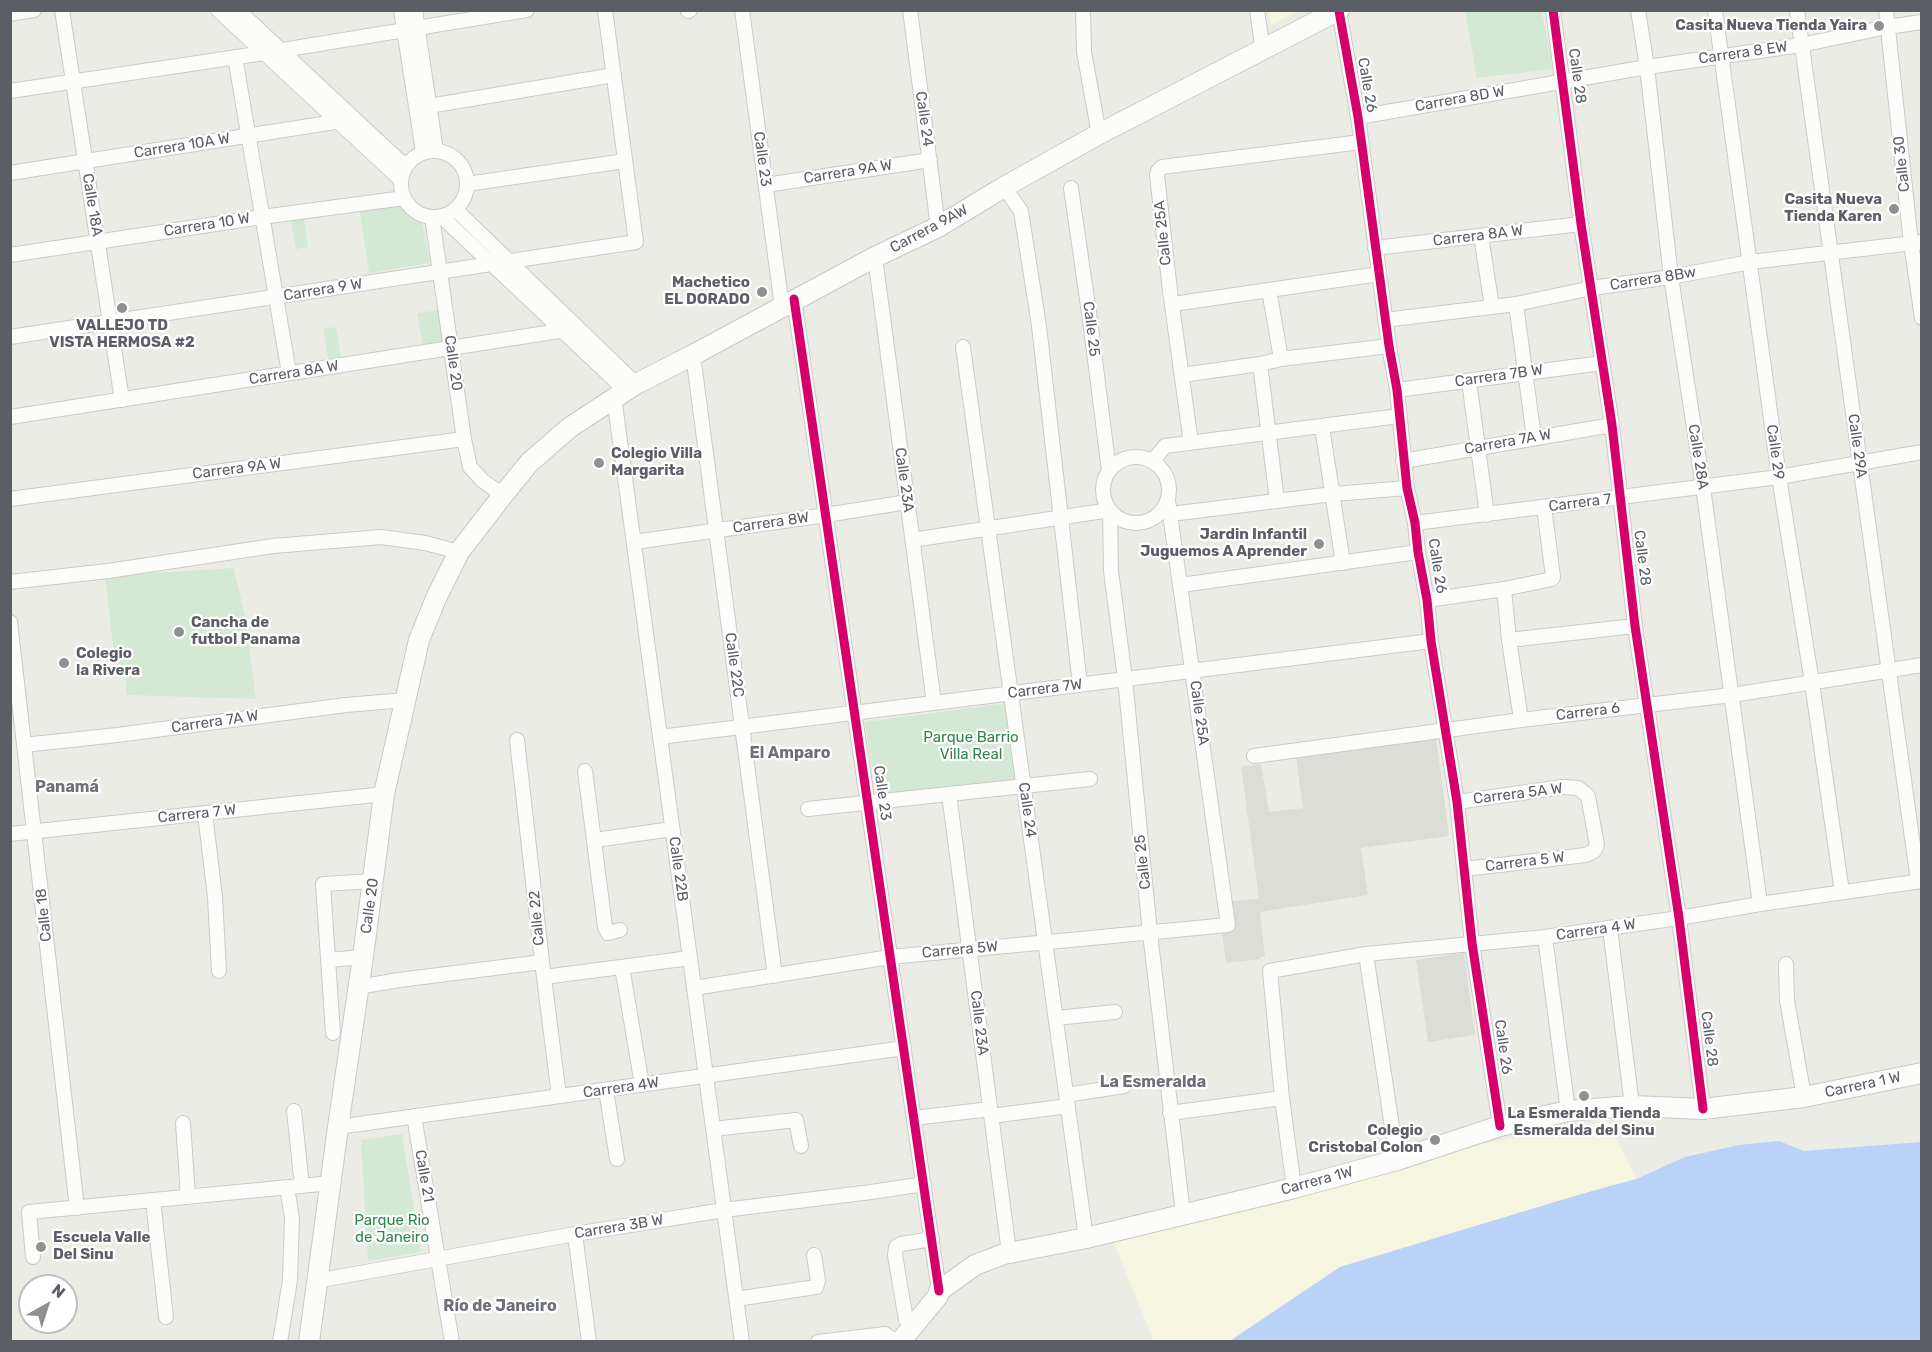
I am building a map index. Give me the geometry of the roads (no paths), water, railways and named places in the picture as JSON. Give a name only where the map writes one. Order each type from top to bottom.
[{"type":"main road","name":"Carrera 9AW","points":[[529,463],[569,428],[625,390],[875,257],[938,227],[1099,134],[1339,10]]},
{"type":"main road","name":"Calle 20","points":[[309,1341],[374,881],[384,794],[419,640],[437,596],[459,552],[529,463]]},
{"type":"main road","name":"Carrera 1 W","points":[[1804,1097],[1922,1073]]},
{"type":"main road","name":"Carrera 1W","points":[[898,1341],[938,1296],[939,1291],[975,1265],[1009,1252],[1086,1238],[1294,1188],[1397,1160],[1500,1126],[1568,1111],[1632,1106],[1703,1109],[1804,1097]]},
{"type":"street","points":[[10,14],[34,10]]},
{"type":"street","name":"Calle 18A","points":[[62,10],[122,400]]},
{"type":"street","points":[[218,10],[338,121],[403,173]]},
{"type":"street","points":[[237,10],[354,119],[403,173]]},
{"type":"street","points":[[401,10],[411,28],[429,106],[429,152]]},
{"type":"street","points":[[415,10],[411,28],[429,152]]},
{"type":"street","points":[[10,91],[527,10]]},
{"type":"street","points":[[467,184],[625,161],[605,10]]},
{"type":"street","name":"Calle 23","points":[[742,10],[766,185],[826,515],[939,1291]]},
{"type":"street","name":"Calle 24","points":[[910,10],[938,227]]},
{"type":"street","points":[[1083,10],[1084,52],[1099,134]]},
{"type":"street","points":[[1257,10],[1263,51]]},
{"type":"street","name":"Calle 26","points":[[1339,10],[1358,117],[1385,320],[1397,390],[1407,488],[1415,523],[1444,731],[1457,802],[1472,943],[1500,1126]]},
{"type":"street","name":"Calle 28","points":[[1553,10],[1581,224],[1612,425],[1635,626],[1678,918],[1703,1109]]},
{"type":"street","name":"Calle 28A","points":[[1638,10],[1647,67],[1671,278],[1703,487],[1760,904]]},
{"type":"street","name":"Calle 29","points":[[1715,10],[1779,477],[1842,892]]},
{"type":"street","name":"Calle 29A","points":[[1797,10],[1858,462],[1920,881]]},
{"type":"street","name":"Calle 30","points":[[1886,10],[1916,242],[1922,318]]},
{"type":"street","name":"Carrera 8 EW","points":[[1563,81],[1801,45],[1922,22]]},
{"type":"street","points":[[235,57],[289,373]]},
{"type":"street","points":[[429,106],[614,75]]},
{"type":"street","name":"Carrera 8D W","points":[[1358,117],[1563,81]]},
{"type":"street","name":"Carrera 10A W","points":[[10,173],[354,119]]},
{"type":"street","name":"Calle 25A","points":[[1191,443],[1157,175],[1162,167],[1361,142]]},
{"type":"street","points":[[429,152],[448,154],[458,161],[465,172],[467,184],[464,198],[455,209],[436,216],[420,214],[404,198],[401,189],[403,173],[413,158],[429,152]]},
{"type":"street","name":"Carrera 9A W","points":[[766,185],[930,160]]},
{"type":"street","name":"Carrera 9 W","points":[[10,338],[636,242],[625,161]]},
{"type":"street","points":[[1004,187],[1021,211],[1038,326],[1080,685]]},
{"type":"street","name":"Calle 25","points":[[1071,188],[1109,471]]},
{"type":"street","name":"Carrera 10 W","points":[[10,255],[404,198]]},
{"type":"street","points":[[455,209],[578,328],[625,390]]},
{"type":"street","points":[[436,216],[492,264],[625,390]]},
{"type":"street","name":"Calle 20","points":[[436,216],[440,272],[450,348],[470,467],[483,481],[503,495]]},
{"type":"street","name":"Carrera 8A W","points":[[1375,248],[1581,224]]},
{"type":"street","points":[[1481,236],[1492,307]]},
{"type":"street","name":"Carrera 8Bw","points":[[1385,320],[1516,304],[1592,288],[1671,278],[1750,262],[1916,242]]},
{"type":"street","name":"Calle 23A","points":[[875,257],[934,703]]},
{"type":"street","points":[[1173,304],[1379,274]]},
{"type":"street","points":[[1269,290],[1281,359]]},
{"type":"street","points":[[1516,304],[1534,438]]},
{"type":"street","name":"Carrera 8A W","points":[[10,417],[578,328]]},
{"type":"street","points":[[1182,375],[1281,359],[1389,346]]},
{"type":"street","name":"Calle 24","points":[[963,347],[1086,1238]]},
{"type":"street","name":"Calle 22C","points":[[693,355],[775,975]]},
{"type":"street","name":"Carrera 7B W","points":[[1397,390],[1602,363]]},
{"type":"street","points":[[1260,364],[1277,501]]},
{"type":"street","points":[[1468,381],[1488,515]]},
{"type":"street","name":"Calle 22B","points":[[625,390],[634,542],[742,1341]]},
{"type":"street","points":[[1153,461],[1165,446],[1399,416]]},
{"type":"street","name":"Carrera 7A W","points":[[1403,461],[1612,425]]},
{"type":"street","points":[[1322,427],[1343,563]]},
{"type":"street","name":"Carrera 9A W","points":[[10,499],[464,439]]},
{"type":"street","name":"Carrera 7","points":[[1415,523],[1779,477],[1922,452]]},
{"type":"street","points":[[1170,507],[1169,485],[1164,471],[1153,461],[1141,457],[1128,458],[1117,463],[1109,471],[1104,481],[1105,501],[1110,510],[1121,520],[1135,524],[1150,521],[1170,507],[1277,501],[1407,488]]},
{"type":"street","name":"Carrera 8W","points":[[634,542],[907,502]]},
{"type":"street","name":"Calle 25A","points":[[1170,507],[1228,926]]},
{"type":"street","points":[[1427,600],[1549,581],[1553,577],[1544,507]]},
{"type":"street","points":[[912,540],[1110,510]]},
{"type":"street","name":"Calle 25","points":[[1110,510],[1112,571],[1150,933],[1183,1214]]},
{"type":"street","points":[[10,582],[108,571],[273,546],[381,537],[425,543],[459,552]]},
{"type":"street","points":[[1181,585],[1418,552]]},
{"type":"street","points":[[1504,589],[1521,720]]},
{"type":"street","name":"Calle 18","points":[[10,622],[77,1208]]},
{"type":"street","points":[[1509,640],[1635,626]]},
{"type":"street","name":"Carrera 7W","points":[[660,737],[1431,641]]},
{"type":"street","name":"Carrera 6","points":[[1254,756],[1521,720],[1732,695],[1922,665]]},
{"type":"street","name":"Carrera 7A W","points":[[24,745],[346,705],[405,700]]},
{"type":"street","name":"Calle 22","points":[[517,740],[543,977],[559,1096]]},
{"type":"street","points":[[585,771],[605,927],[608,933],[620,930]]},
{"type":"street","points":[[808,809],[1090,779]]},
{"type":"street","name":"Carrera 5A W","points":[[1457,802],[1562,787],[1578,788],[1588,796],[1597,845],[1594,851],[1586,855]]},
{"type":"street","name":"Carrera 7 W","points":[[10,834],[384,794]]},
{"type":"street","name":"Calle 23A","points":[[949,794],[1009,1252]]},
{"type":"street","points":[[205,813],[215,897],[219,971]]},
{"type":"street","points":[[595,840],[672,829]]},
{"type":"street","name":"Carrera 5 W","points":[[1465,869],[1586,855]]},
{"type":"street","points":[[333,1033],[323,884],[374,881]]},
{"type":"street","name":"Carrera 4 W","points":[[1282,1098],[1270,971],[1366,954],[1545,937],[1610,928],[1920,881]]},
{"type":"street","name":"Carrera 5W","points":[[694,987],[890,957],[1228,926]]},
{"type":"street","points":[[1610,928],[1632,1106]]},
{"type":"street","points":[[1545,937],[1568,1111]]},
{"type":"street","points":[[1366,954],[1397,1160]]},
{"type":"street","points":[[328,960],[363,957]]},
{"type":"street","points":[[543,977],[690,958]]},
{"type":"street","points":[[358,987],[542,962]]},
{"type":"street","points":[[1786,964],[1787,1000],[1804,1097]]},
{"type":"street","points":[[622,967],[642,1085]]},
{"type":"street","points":[[1056,1018],[1115,1012]]},
{"type":"street","name":"Carrera 4W","points":[[338,1127],[904,1048]]},
{"type":"street","points":[[914,1118],[991,1112],[1067,1100],[1124,1086]]},
{"type":"street","points":[[606,1090],[617,1159]]},
{"type":"street","points":[[1170,1113],[1282,1098],[1294,1188]]},
{"type":"street","points":[[294,1110],[302,1186]]},
{"type":"street","name":"Calle 21","points":[[414,1116],[452,1341]]},
{"type":"street","points":[[713,1129],[796,1120],[801,1146]]},
{"type":"street","points":[[183,1123],[188,1197]]},
{"type":"street","points":[[33,1257],[29,1212],[331,1183]]},
{"type":"street","name":"Carrera 3B W","points":[[316,1281],[575,1234],[724,1210],[924,1184]]},
{"type":"street","points":[[280,1341],[291,1280],[292,1218],[287,1187]]},
{"type":"street","points":[[153,1200],[166,1317]]},
{"type":"street","points":[[575,1234],[589,1341]]},
{"type":"street","points":[[913,1326],[906,1320],[895,1255],[896,1247],[901,1244],[932,1239]]},
{"type":"street","points":[[736,1299],[816,1287],[818,1281],[814,1255]]},
{"type":"street","points":[[818,1341],[885,1334],[898,1341]]},
{"type":"water","points":[[1779,1141],[1804,1151],[1921,1142],[1921,1341],[1230,1341],[1340,1267],[1636,1179],[1685,1157],[1739,1145]]},
{"type":"place","name":"Casita Nueva Tienda Yaira","points":[[1879,26]]},
{"type":"place","name":"Casita Nueva Tienda Karen","points":[[1894,209]]},
{"type":"place","name":"Machetico EL DORADO","points":[[762,292]]},
{"type":"place","name":"VALLEJO TD VISTA HERMOSA #2","points":[[122,308]]},
{"type":"place","name":"Colegio Villa Margarita","points":[[599,463]]},
{"type":"place","name":"Jardin Infantil Juguemos A Aprender","points":[[1319,544]]},
{"type":"place","name":"Cancha de futbol Panama","points":[[179,632]]},
{"type":"place","name":"Colegio la Rivera","points":[[64,663]]},
{"type":"place","name":"La Esmeralda Tienda Esmeralda del Sinu","points":[[1584,1096]]},
{"type":"place","name":"Colegio Cristobal Colon","points":[[1435,1140]]},
{"type":"place","name":"Escuela Valle Del Sinu","points":[[41,1247]]},
{"type":"district","name":"El Amparo","points":[[790,753]]},
{"type":"district","name":"Panamá","points":[[67,787]]},
{"type":"district","name":"La Esmeralda","points":[[1153,1082]]},
{"type":"district","name":"Río de Janeiro","points":[[500,1306]]},
{"type":"park label","name":"Parque Barrio Villa Real","points":[[971,746]]},
{"type":"park label","name":"Parque Rio de Janeiro","points":[[392,1230]]}]
